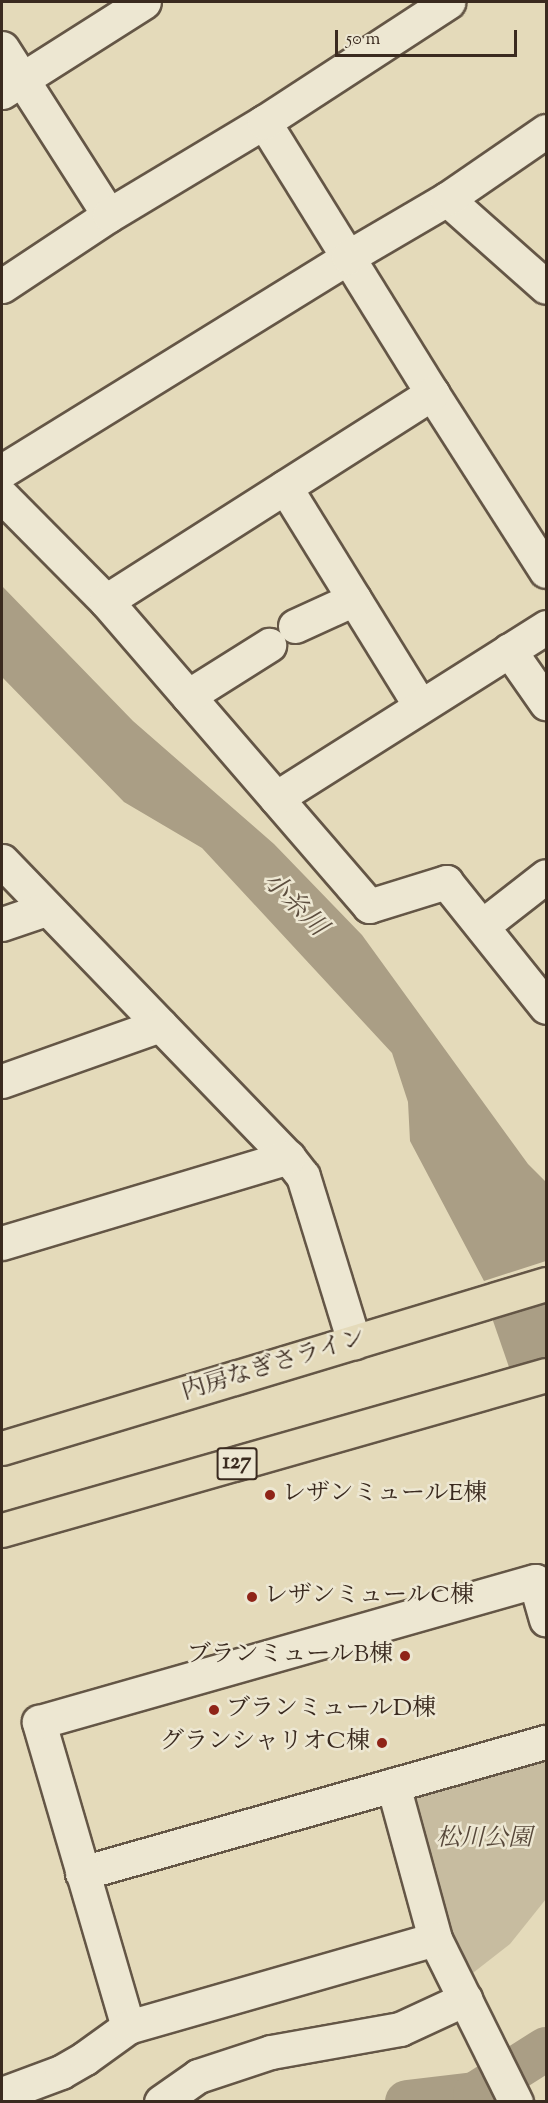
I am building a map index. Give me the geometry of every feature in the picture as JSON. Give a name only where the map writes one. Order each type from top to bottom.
[{"type":"highway","name":"内房なぎさライン","points":[[2,1448],[546,1284]]},
{"type":"highway","name":"127","points":[[2,1530],[546,1375]]},
{"type":"street","points":[[12,86],[144,2]]},
{"type":"street","points":[[2,286],[109,215],[264,122],[448,2]]},
{"type":"street","points":[[2,48],[12,86],[109,215]]},
{"type":"street","points":[[264,122],[432,393],[546,571]]},
{"type":"street","points":[[2,471],[348,257],[447,199],[546,130]]},
{"type":"street","points":[[447,199],[542,276]]},
{"type":"street","points":[[106,602],[432,393]]},
{"type":"street","points":[[285,487],[420,706]]},
{"type":"street","points":[[2,496],[106,602],[369,906],[446,882],[546,1007]]},
{"type":"street","points":[[188,696],[282,635],[354,598]]},
{"type":"street","points":[[276,798],[546,627]]},
{"type":"street","points":[[509,650],[546,703]]},
{"type":"street","points":[[2,861],[288,1157],[303,1176],[354,1342]]},
{"type":"street","points":[[482,926],[546,876]]},
{"type":"street","points":[[2,924],[46,909]]},
{"type":"street","points":[[2,1081],[160,1025]]},
{"type":"street","points":[[2,1243],[288,1157]]},
{"type":"street","points":[[128,2027],[39,1722],[534,1581],[546,1619]]},
{"type":"street","points":[[82,1873],[546,1742]]},
{"type":"street","points":[[393,1785],[435,1939],[516,2102]]},
{"type":"street","points":[[2,2094],[61,2072],[128,2027],[435,1939]]},
{"type":"street","points":[[161,2102],[198,2076],[271,2052],[400,2029],[470,2009]]},
{"type":"green space","name":"松川公園","points":[[546,1754],[546,1899],[510,1944],[469,1976],[448,1936],[410,1804],[417,1794]]},
{"type":"water","name":"小糸川","points":[[2,586],[133,721],[274,844],[362,935],[528,1164],[546,1182],[546,1261],[484,1281],[410,1141],[408,1102],[392,1053],[202,848],[124,802],[2,677]]},
{"type":"water","points":[[546,1299],[546,1359],[510,1370],[491,1315]]},
{"type":"waterway","points":[[407,2102],[475,2094],[546,2049]]},
{"type":"place","name":"レザンミュールE棟","points":[[270,1495]]},
{"type":"place","name":"レザンミュールC棟","points":[[252,1597]]},
{"type":"place","name":"ブランミュールB棟","points":[[405,1656]]},
{"type":"place","name":"ブランミュールD棟","points":[[214,1710]]},
{"type":"place","name":"グランシャリオC棟","points":[[382,1743]]}]
